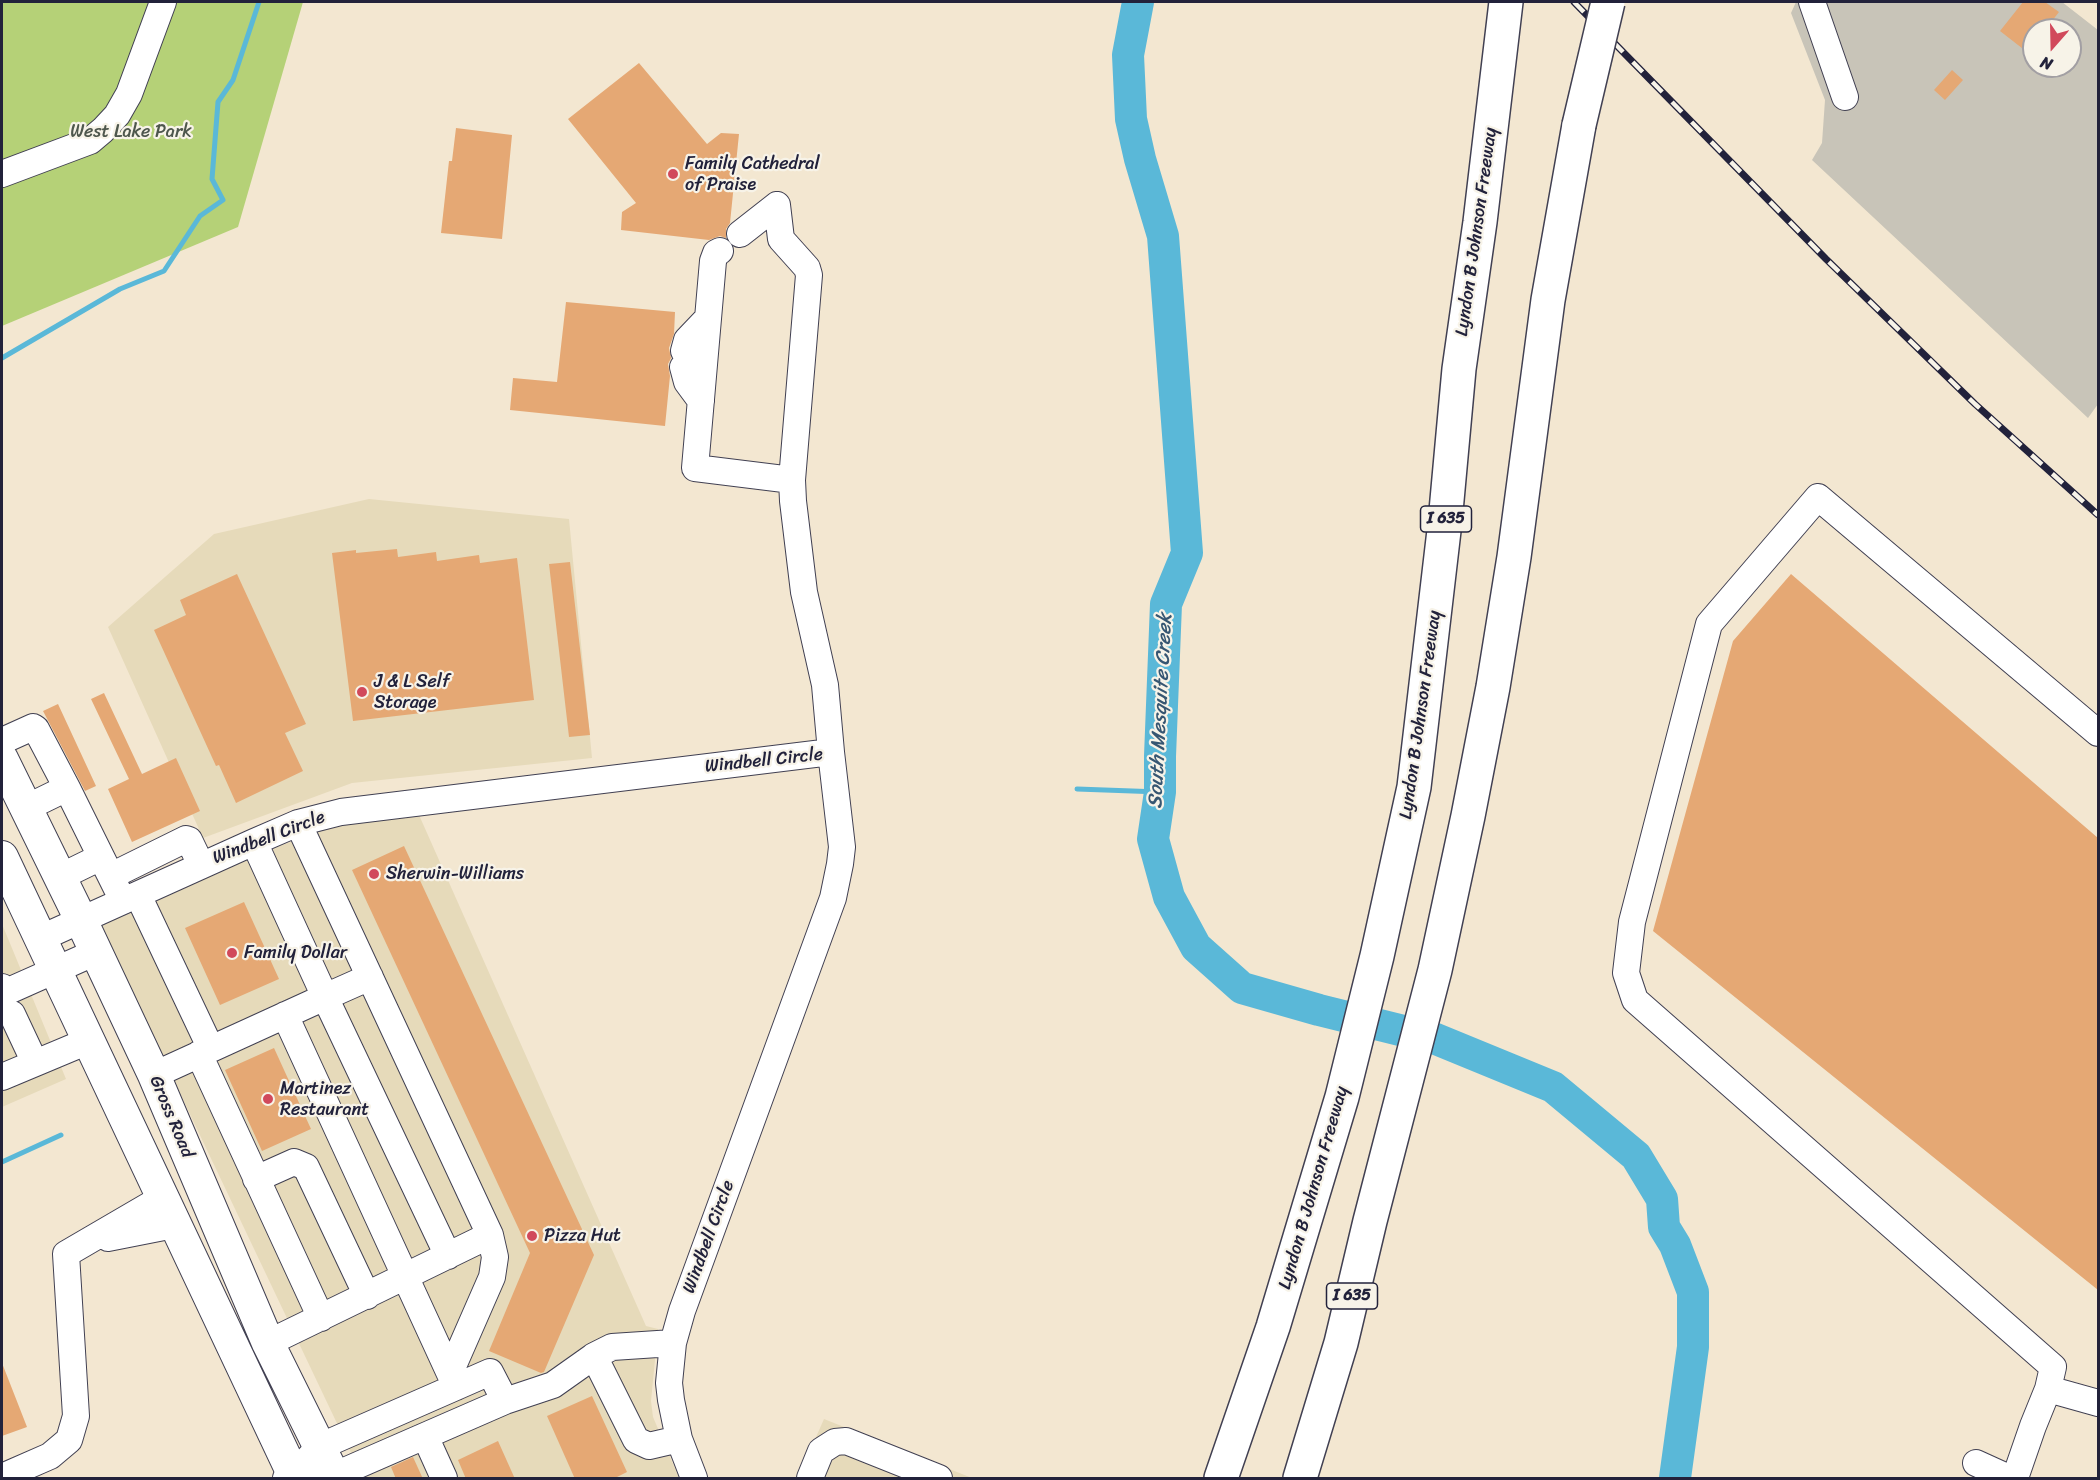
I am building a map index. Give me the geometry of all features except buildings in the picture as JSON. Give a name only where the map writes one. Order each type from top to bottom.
[{"type":"highway","points":[[1490,2],[1491,69]]},
{"type":"highway","points":[[1491,69],[1506,2]]},
{"type":"highway","name":"I 635","points":[[1304,1469],[1341,1343],[1435,970],[1493,687],[1514,557],[1548,300],[1579,124],[1593,2]]},
{"type":"highway","points":[[1579,124],[1608,2]]},
{"type":"highway","name":"Lyndon B Johnson Freeway","points":[[1221,1479],[1273,1327],[1342,1097],[1377,956],[1414,787],[1445,522],[1491,69]]},
{"type":"highway","points":[[1214,1479],[1232,1448]]},
{"type":"main road","name":"Gross Road","points":[[2,759],[81,920],[153,1075],[262,1329],[334,1477]]},
{"type":"main road","points":[[2,857],[291,1477]]},
{"type":"main road","points":[[168,1211],[170,1197],[187,1211],[196,1225],[221,1282],[262,1329]]},
{"type":"street","points":[[2,174],[90,141],[103,130],[117,115],[129,93],[163,2]]},
{"type":"street","points":[[1812,2],[1845,97]]},
{"type":"street","points":[[740,234],[777,205],[781,239],[807,268],[809,275],[792,480],[804,592],[825,685],[831,752]]},
{"type":"street","points":[[720,251],[716,253],[713,261],[695,468],[792,480]]},
{"type":"street","points":[[701,401],[687,382],[684,359],[687,340],[708,318]]},
{"type":"street","points":[[2015,1479],[2032,1426],[2049,1389],[2053,1367],[1635,1000],[1626,973],[1632,922],[1708,624],[1818,497],[2098,732]]},
{"type":"street","points":[[2,741],[33,727],[36,729],[106,867],[131,898],[205,1052],[256,1179],[321,1318]]},
{"type":"street","name":"Windbell Circle","points":[[39,939],[298,823],[341,812],[831,752],[842,847],[833,898],[682,1311],[673,1343],[669,1383],[674,1418],[694,1479]]},
{"type":"street","points":[[26,808],[67,788]]},
{"type":"street","points":[[298,823],[490,1235],[495,1257],[492,1277],[453,1380]]},
{"type":"street","points":[[60,877],[106,867],[186,839],[189,840],[201,865]]},
{"type":"street","points":[[254,842],[448,1256]]},
{"type":"street","points":[[35,1063],[2,998],[54,970],[96,952]]},
{"type":"street","points":[[153,1075],[370,977]]},
{"type":"street","points":[[285,1015],[453,1380]]},
{"type":"street","points":[[2,1077],[88,1041]]},
{"type":"street","points":[[256,1179],[294,1162],[306,1167],[367,1296]]},
{"type":"street","points":[[2,1477],[50,1456],[69,1440],[76,1416],[66,1254],[90,1241],[168,1211]]},
{"type":"street","points":[[262,1329],[321,1318],[490,1235]]},
{"type":"street","points":[[291,1477],[334,1477],[377,1469],[425,1436],[506,1401],[553,1385],[594,1356],[612,1347],[673,1343]]},
{"type":"street","points":[[594,1356],[636,1440],[649,1446],[679,1439]]},
{"type":"street","points":[[291,1477],[319,1447],[453,1380],[490,1372],[506,1401]]},
{"type":"street","points":[[2049,1389],[2098,1403]]},
{"type":"street","points":[[425,1436],[444,1479]]},
{"type":"street","points":[[810,1479],[821,1451],[835,1442],[846,1442],[939,1479]]},
{"type":"street","points":[[1976,1463],[2009,1479]]},
{"type":"shaded area","points":[[1796,2],[2062,2],[2098,30],[2098,404],[2088,418],[1812,160],[1822,143],[1825,100],[1791,13]]},
{"type":"shaded area","name":"J & L Self Storage","points":[[369,499],[569,519],[592,758],[352,783],[203,838],[108,627],[214,534]]},
{"type":"shaded area","points":[[419,815],[646,1326],[658,1329],[651,1401],[653,1417],[679,1478],[363,1478],[99,923],[239,861],[320,831],[352,823]]},
{"type":"shaded area","points":[[2,924],[66,1079],[2,1107]]},
{"type":"shaded area","points":[[824,1419],[972,1478],[798,1478]]},
{"type":"green space","name":"West Lake Park","points":[[2,2],[303,2],[238,227],[2,326]]},
{"type":"waterway","points":[[2,358],[120,289],[164,271],[200,216],[223,200],[212,179],[218,102],[233,80],[259,2]]},
{"type":"waterway","name":"South Mesquite Creek","points":[[1138,2],[1128,55],[1131,119],[1140,159],[1163,236],[1187,553],[1166,604],[1160,792],[1153,839],[1169,897],[1196,947],[1242,988],[1436,1039],[1553,1087],[1636,1156],[1662,1199],[1664,1227],[1675,1245],[1693,1292],[1693,1347],[1675,1478]]},
{"type":"waterway","points":[[1077,789],[1160,792]]},
{"type":"waterway","points":[[2,1162],[61,1135]]},
{"type":"railway","points":[[1574,2],[1826,259],[1975,404],[2098,515]]},
{"type":"place","name":"Family Cathedral of Praise","points":[[673,174]]},
{"type":"place","name":"J & L Self Storage","points":[[362,692]]},
{"type":"place","name":"Sherwin-Williams","points":[[374,874]]},
{"type":"place","name":"Family Dollar","points":[[232,953]]},
{"type":"place","name":"Martinez Restaurant","points":[[268,1099]]},
{"type":"place","name":"Pizza Hut","points":[[532,1236]]}]
